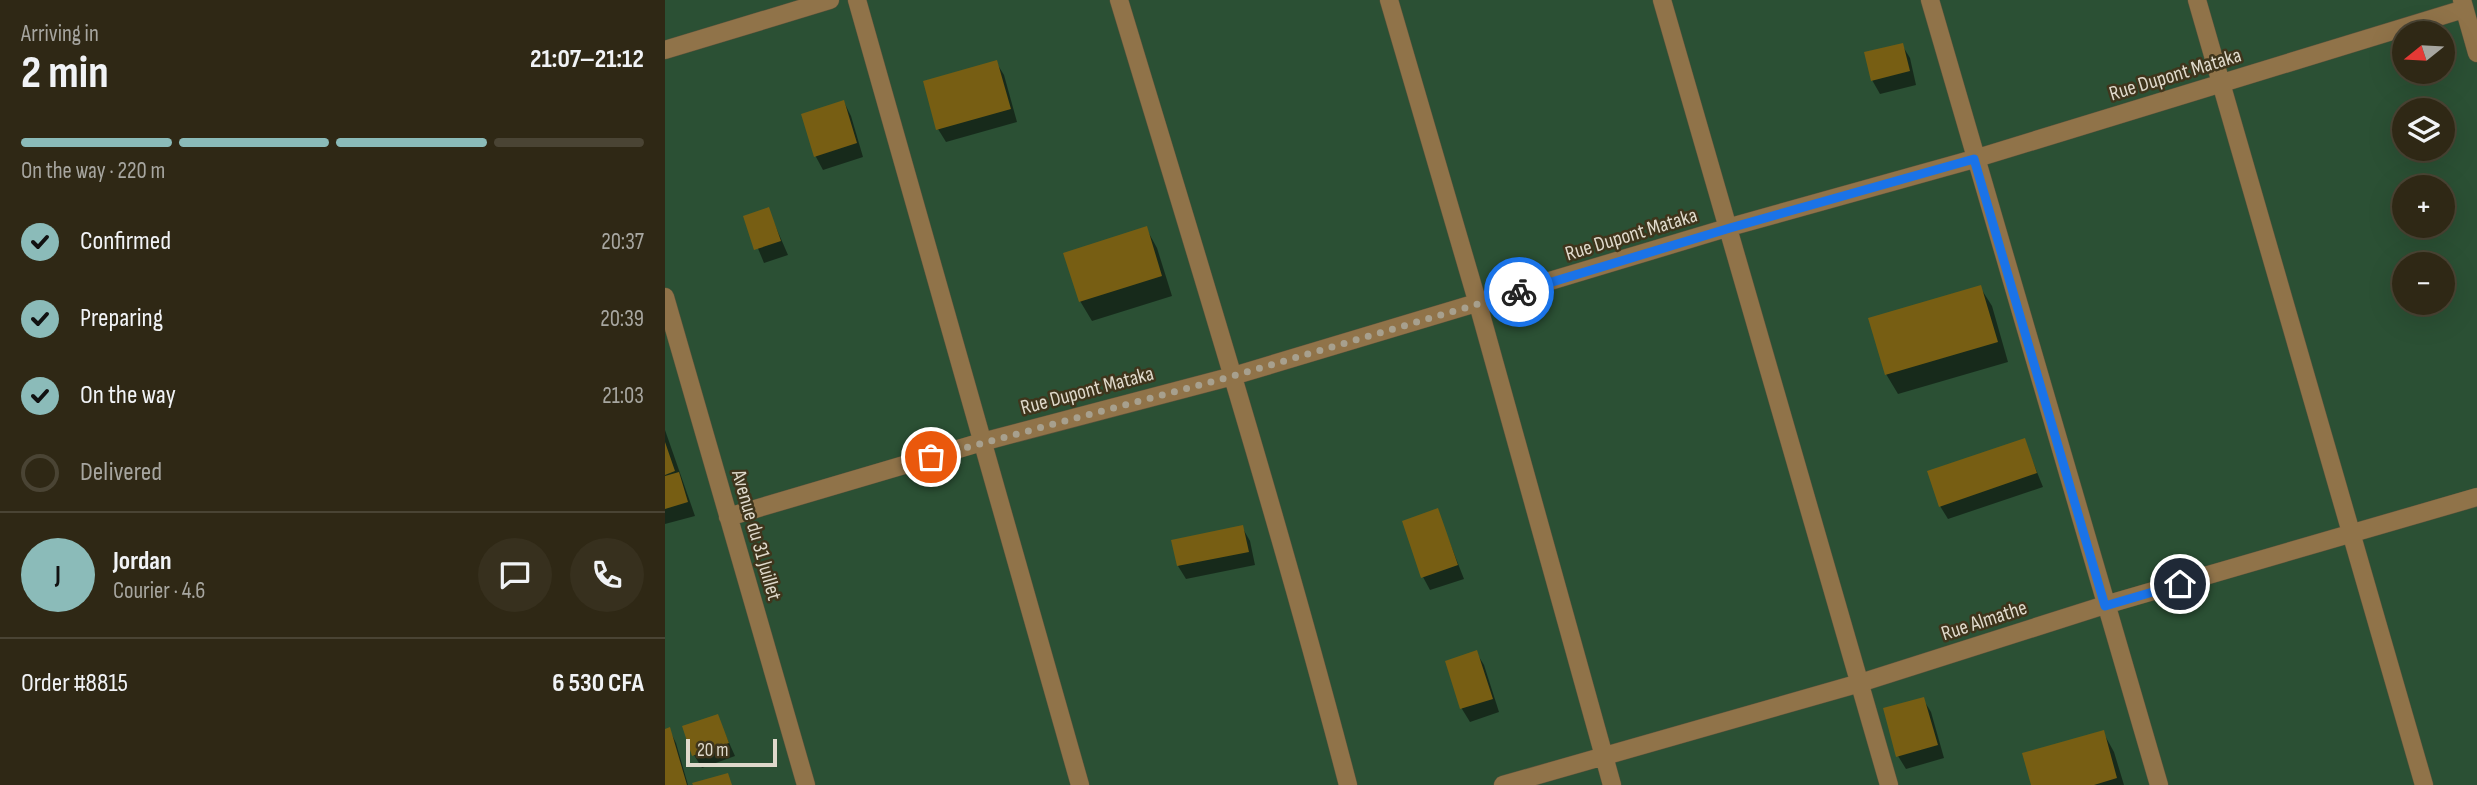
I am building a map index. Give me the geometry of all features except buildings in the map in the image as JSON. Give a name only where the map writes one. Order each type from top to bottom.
[{"type":"street","points":[[665,50],[830,0]]},
{"type":"street","points":[[857,0],[1080,785]]},
{"type":"street","points":[[1119,0],[1233,376],[1307,630],[1348,785]]},
{"type":"street","points":[[1389,0],[1478,304],[1612,785]]},
{"type":"street","points":[[1662,0],[1889,785]]},
{"type":"street","points":[[1930,0],[1974,159],[2159,785]]},
{"type":"street","points":[[2197,0],[2354,535],[2424,785]]},
{"type":"street","points":[[2463,5],[2477,52]]},
{"type":"street","name":"Rue Dupont Mataka","points":[[729,517],[982,442],[1233,376],[1730,228],[1974,159],[2222,84],[2463,5]]},
{"type":"street","name":"Avenue du 31 Juillet","points":[[665,297],[806,785]]},
{"type":"street","name":"Rue Almathe","points":[[1503,785],[1860,683],[2105,606],[2477,497]]},
{"type":"green space","points":[[665,0],[2477,0],[2477,785],[665,785]]},
{"type":"way so far","points":[[931,457],[1233,376],[1519,292]]},
{"type":"route","points":[[1519,292],[1730,228],[1974,159],[2105,606],[2180,584]]}]
